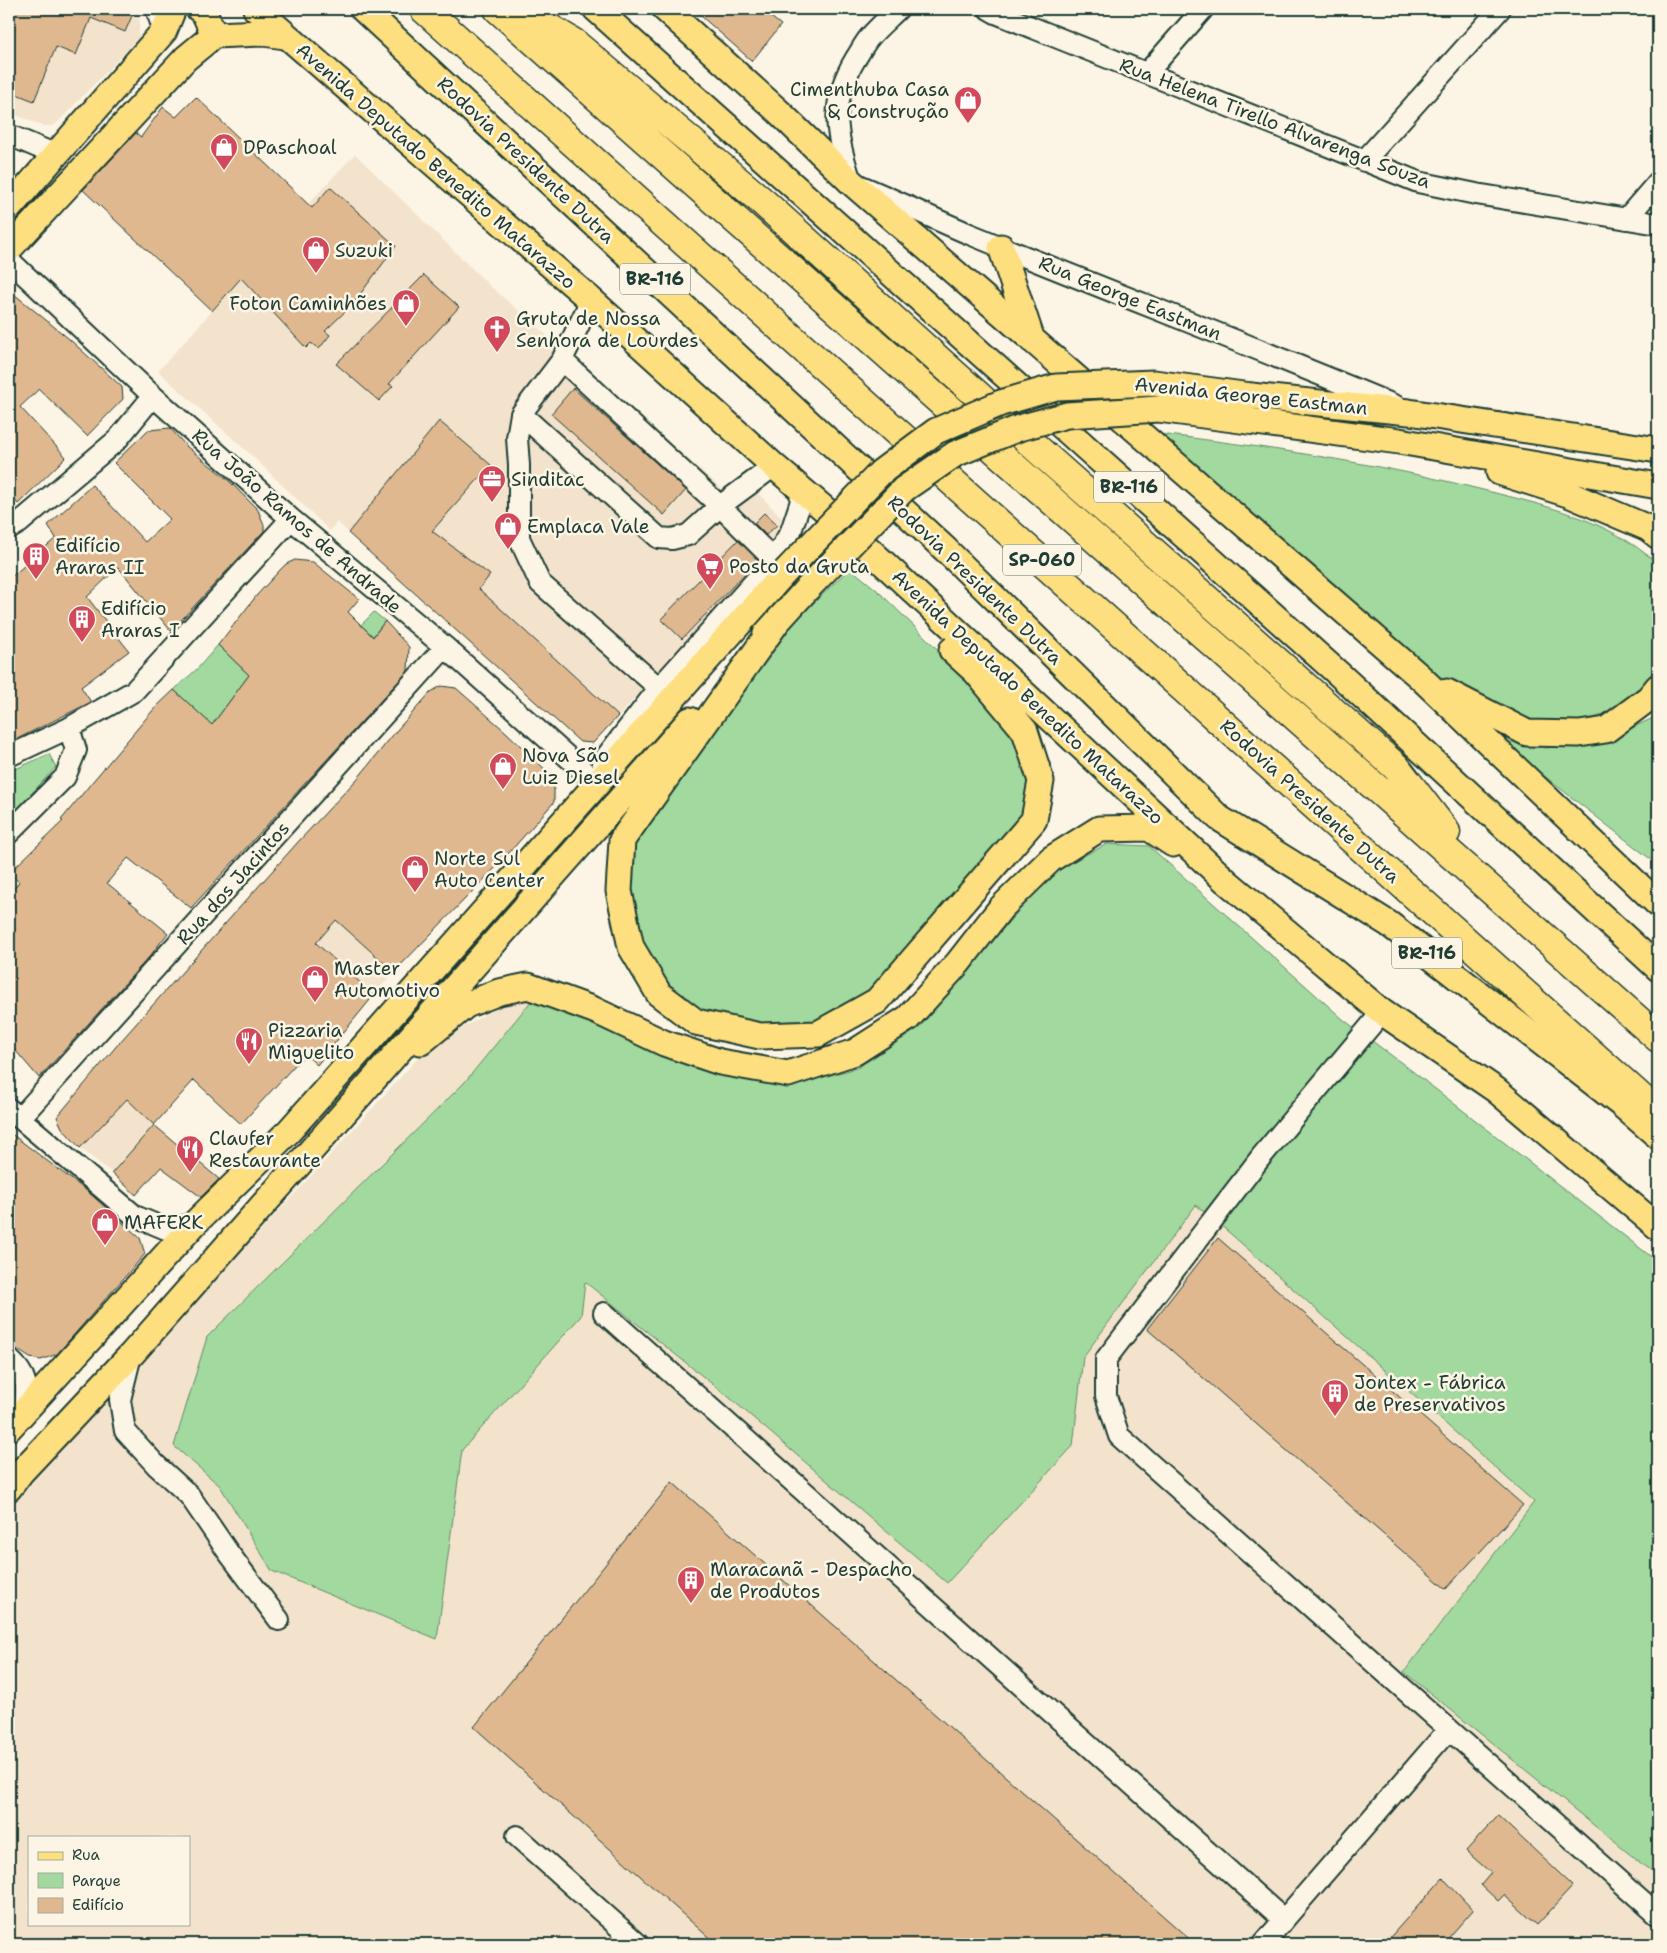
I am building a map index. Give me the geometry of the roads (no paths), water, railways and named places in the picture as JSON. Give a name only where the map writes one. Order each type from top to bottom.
[{"type":"highway","name":"Rodovia Presidente Dutra","points":[[424,9],[1658,1113]]},
{"type":"highway","name":"SP-060","points":[[498,9],[1658,1038]]},
{"type":"highway","points":[[518,9],[574,43],[763,202],[1043,454],[1396,767],[1483,881]]},
{"type":"main road","points":[[199,9],[204,12],[214,35]]},
{"type":"main road","name":"Avenida Deputado Benedito Matarazzo","points":[[256,9],[591,300],[774,466],[802,488],[1226,881],[1382,1012],[1496,1090],[1658,1228]]},
{"type":"main road","name":"Rodovia Presidente Dutra","points":[[364,9],[946,550],[1220,818],[1389,924],[1622,1105],[1658,1136]]},
{"type":"main road","name":"BR-116","points":[[596,9],[1340,676],[1658,968]]},
{"type":"main road","points":[[666,9],[772,106],[851,182],[1420,677],[1658,904]]},
{"type":"main road","points":[[9,208],[164,16]]},
{"type":"main road","points":[[9,248],[186,58],[214,35],[263,33],[286,36]]},
{"type":"main road","points":[[1001,246],[1032,340]]},
{"type":"main road","name":"Avenida George Eastman","points":[[17,1420],[194,1224],[289,1131],[779,566],[881,472],[936,431],[1001,403],[1056,387],[1154,383],[1251,396],[1409,412],[1658,450]]},
{"type":"main road","name":"Avenida George Eastman","points":[[777,622],[904,490],[955,454],[1019,428],[1068,415],[1158,409],[1399,441],[1658,486]]},
{"type":"main road","points":[[1399,441],[1568,494],[1640,525],[1658,536]]},
{"type":"main road","points":[[777,622],[622,840],[619,891],[631,947],[660,994],[696,1022],[760,1036],[818,1034],[877,1001],[1034,820],[1041,781],[1025,731],[976,672],[885,584],[836,519]]},
{"type":"main road","points":[[9,1488],[21,1472],[131,1355],[777,622]]},
{"type":"main road","points":[[1420,677],[1527,733],[1579,734],[1606,730],[1650,698],[1658,687]]},
{"type":"main road","points":[[361,1092],[466,1005],[499,992],[528,986],[594,1010],[664,1043],[720,1062],[788,1074],[855,1052],[908,1018],[958,963],[1001,908],[1051,859],[1099,829],[1149,828],[1226,881]]},
{"type":"street","points":[[851,182],[841,149],[837,119],[838,98],[846,75],[868,39],[898,9]]},
{"type":"street","name":"Rua Helena Tirello Alvarenga Souza","points":[[989,9],[1418,182],[1476,194],[1658,224]]},
{"type":"street","points":[[1147,73],[1203,9]]},
{"type":"street","points":[[1364,161],[1500,9]]},
{"type":"street","points":[[9,135],[54,154]]},
{"type":"street","name":"Rua George Eastman","points":[[851,182],[1001,246],[1300,366],[1409,412]]},
{"type":"street","points":[[1626,219],[1658,182]]},
{"type":"street","name":"Rua João Ramos de Andrade","points":[[9,260],[153,396],[291,519],[445,647],[590,777]]},
{"type":"street","points":[[591,300],[562,360],[521,414],[517,438],[519,538],[540,583],[659,688]]},
{"type":"street","points":[[562,360],[720,506],[779,566]]},
{"type":"street","points":[[9,529],[19,523],[117,440],[153,396]]},
{"type":"street","points":[[521,414],[659,538],[672,539],[688,535],[720,506],[774,466]]},
{"type":"street","points":[[289,1131],[412,980],[590,777],[659,688],[779,566],[800,504],[802,488]]},
{"type":"street","points":[[9,756],[68,728],[134,691],[291,519]]},
{"type":"street","name":"Rua dos Jacintos","points":[[14,1114],[445,647]]},
{"type":"street","points":[[9,833],[65,777],[76,750],[68,728]]},
{"type":"street","points":[[1382,1012],[1261,1156],[1106,1360],[1106,1396],[1119,1436],[1658,1915]]},
{"type":"street","points":[[14,1114],[135,1216],[166,1229],[194,1224]]},
{"type":"street","points":[[604,1314],[1284,1920]]},
{"type":"street","points":[[131,1355],[120,1400],[125,1431],[156,1465],[189,1495],[228,1552],[279,1620]]},
{"type":"street","points":[[9,1359],[21,1370],[26,1388],[17,1420]]},
{"type":"street","points":[[1263,1944],[1449,1729]]},
{"type":"street","points":[[517,1836],[638,1944]]},
{"type":"place","name":"Cimenthuba Casa & Construção","points":[[968,124]]},
{"type":"place","name":"DPaschoal","points":[[224,171]]},
{"type":"place","name":"Suzuki","points":[[316,274]]},
{"type":"place","name":"Foton Caminhões","points":[[406,327]]},
{"type":"place","name":"Gruta de Nossa Senhora de Lourdes","points":[[497,353]]},
{"type":"place","name":"Sinditac","points":[[492,503]]},
{"type":"place","name":"Emplaca Vale","points":[[508,550]]},
{"type":"place","name":"Edifício Araras II","points":[[36,580]]},
{"type":"place","name":"Posto da Gruta","points":[[710,590]]},
{"type":"place","name":"Edifício Araras I","points":[[82,643]]},
{"type":"place","name":"Nova São Luiz Diesel","points":[[503,790]]},
{"type":"place","name":"Norte Sul Auto Center","points":[[415,893]]},
{"type":"place","name":"Master Automotivo","points":[[315,1003]]},
{"type":"place","name":"Pizzaria Miguelito","points":[[249,1065]]},
{"type":"place","name":"Claufer Restaurante","points":[[190,1173]]},
{"type":"place","name":"MAFERK","points":[[105,1246]]},
{"type":"place","name":"Jontex - Fábrica de Preservativos","points":[[1335,1417]]},
{"type":"place","name":"Maracanã - Despacho de Produtos","points":[[691,1604]]}]
